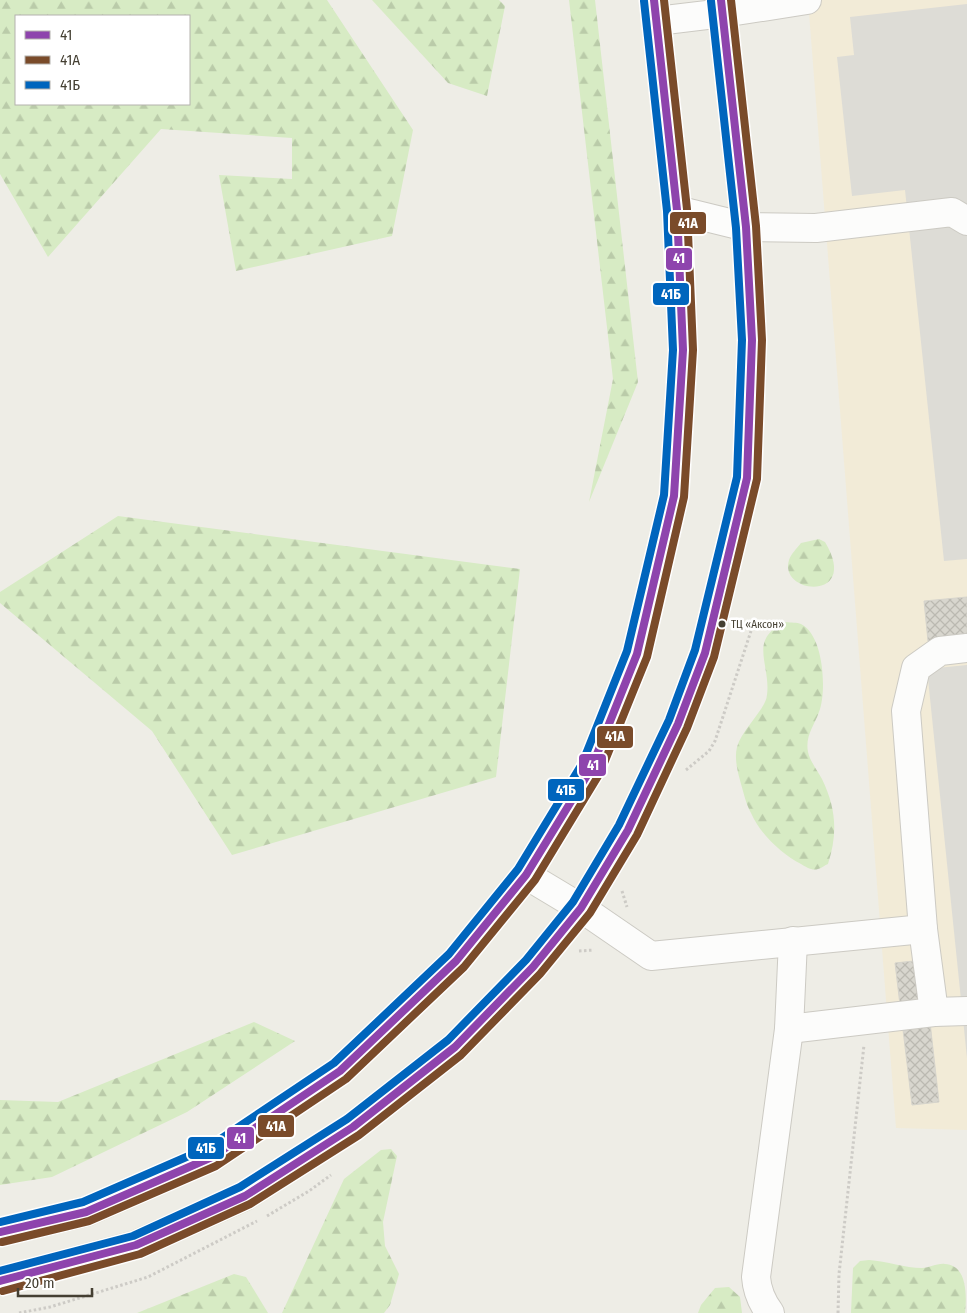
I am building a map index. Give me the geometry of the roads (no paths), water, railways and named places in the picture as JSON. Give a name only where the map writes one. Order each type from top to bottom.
[{"type":"main road","points":[[0,1281],[136,1245],[245,1196],[345,1133],[455,1047],[533,967],[581,908],[628,830],[678,724],[705,653],[747,478],[752,340],[746,227],[722,6]]},
{"type":"main road","points":[[0,1232],[86,1212],[212,1157],[340,1071],[456,961],[526,875],[591,769],[637,654],[674,496],[683,350],[677,210],[655,10]]},
{"type":"street","points":[[655,10],[807,0]]},
{"type":"street","points":[[677,210],[746,227],[816,228],[952,212],[967,222]]},
{"type":"street","points":[[934,1012],[923,929],[906,711],[916,668],[940,651],[967,648]]},
{"type":"street","points":[[526,875],[581,908],[651,956],[923,929]]},
{"type":"street","points":[[770,1313],[757,1291],[756,1277],[789,1029],[793,941]]},
{"type":"street","points":[[789,1029],[934,1012],[967,1012]]},
{"type":"place","name":"ТЦ «Аксон»","points":[[722,624]]}]
